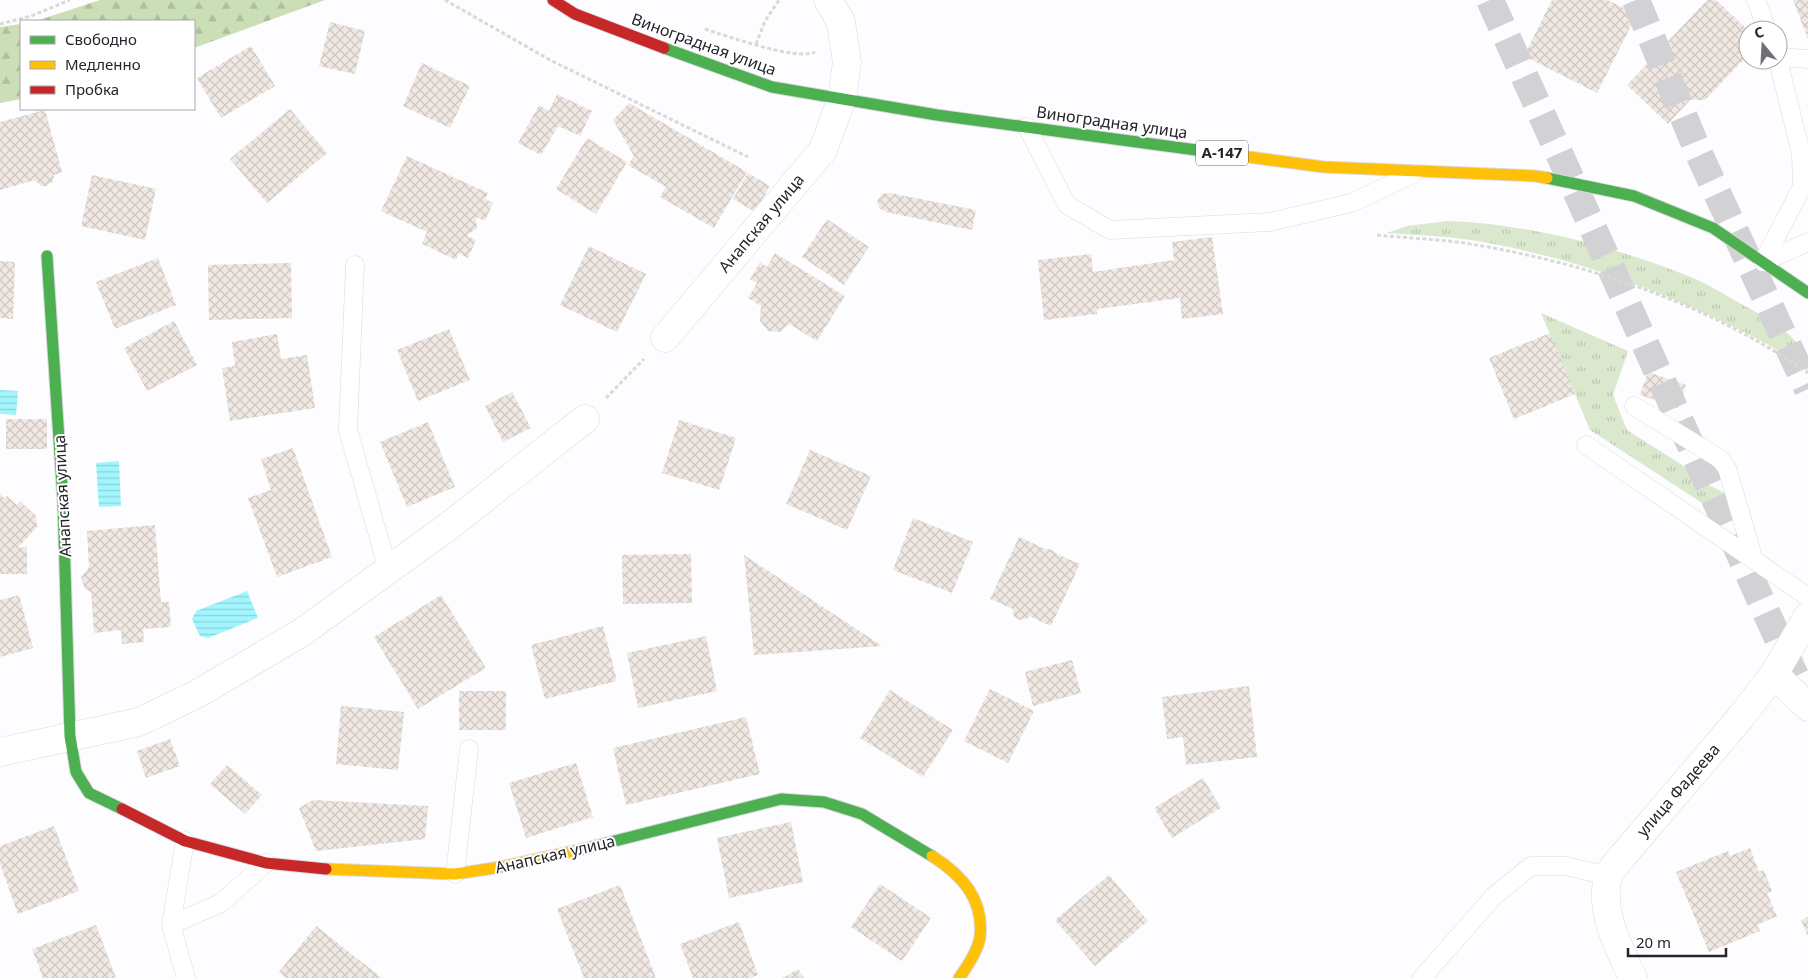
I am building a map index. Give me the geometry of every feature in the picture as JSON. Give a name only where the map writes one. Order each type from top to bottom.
[{"type":"street","name":"Виноградная улица","points":[[553,0],[575,14],[772,87],[938,115],[1324,167],[1535,176],[1634,196],[1713,228],[1808,293]]},
{"type":"street","name":"Анапская улица","points":[[665,338],[823,150],[842,98],[847,62],[841,22],[828,0]]},
{"type":"street","name":"Анапская улица","points":[[47,256],[63,501],[70,736],[76,772],[89,793],[185,842],[266,863],[300,868],[455,874],[501,867],[558,854],[781,799],[824,802],[862,814],[953,869],[971,890],[978,912],[980,938],[968,965],[959,978]]},
{"type":"street","points":[[0,752],[139,722],[197,694],[301,633],[456,521],[585,419]]},
{"type":"street","name":"улица Фадеева","points":[[1608,876],[1621,858],[1741,717],[1774,674],[1808,616]]},
{"type":"street","points":[[1774,674],[1808,707]]},
{"type":"street","points":[[1608,876],[1607,909],[1614,937],[1633,978]]},
{"type":"lane","points":[[1756,0],[1763,20]]},
{"type":"lane","points":[[1788,59],[1808,59]]},
{"type":"lane","points":[[1763,262],[1802,187],[1801,153],[1781,70]]},
{"type":"lane","points":[[1027,127],[1067,205],[1110,230],[1270,222],[1351,203],[1418,172]]},
{"type":"lane","points":[[1763,262],[1808,242]]},
{"type":"lane","points":[[355,265],[348,430],[388,570]]},
{"type":"lane","points":[[1634,406],[1720,459],[1728,468],[1754,560]]},
{"type":"lane","points":[[1586,445],[1808,598]]},
{"type":"lane","points":[[455,874],[469,749]]},
{"type":"lane","points":[[185,842],[171,924],[186,978]]},
{"type":"lane","points":[[171,924],[221,903],[266,863]]},
{"type":"lane","points":[[1422,978],[1494,896],[1531,866],[1566,866],[1608,876]]},
{"type":"path","points":[[0,24],[31,16],[70,0]]},
{"type":"path","points":[[445,0],[550,60],[748,157]]},
{"type":"path","points":[[756,44],[765,21],[779,0]]},
{"type":"path","points":[[700,28],[802,56],[821,48]]},
{"type":"path","points":[[1377,235],[1463,243],[1593,271],[1644,289],[1708,317],[1778,352],[1808,373]]},
{"type":"path","points":[[585,419],[665,338]]},
{"type":"green space","points":[[100,0],[325,0],[195,48],[195,20],[39,20]]},
{"type":"green space","points":[[20,24],[20,99],[0,103],[0,27]]},
{"type":"green space","points":[[1448,221],[1510,227],[1572,239],[1632,256],[1691,277],[1762,315],[1784,330],[1801,348],[1806,359],[1808,371],[1770,346],[1716,318],[1646,288],[1589,268],[1501,245],[1471,240],[1387,233],[1407,226]]},
{"type":"green space","points":[[1541,313],[1628,351],[1613,395],[1627,430],[1701,477],[1703,482],[1726,494],[1728,503],[1723,511],[1716,512],[1590,430]]},
{"type":"water","points":[[0,390],[18,391],[16,415],[0,414]]},
{"type":"water","points":[[119,461],[121,506],[99,507],[96,463]]},
{"type":"water","points":[[247,591],[258,618],[208,638],[200,636],[192,619],[196,611]]},
{"type":"building","points":[[1552,0],[1607,0],[1637,14],[1597,93],[1524,56]]},
{"type":"building","points":[[1707,0],[1716,0],[1738,21],[1738,65],[1705,100],[1690,100],[1668,124],[1627,85]]},
{"type":"building","points":[[1793,0],[1808,0],[1808,39]]},
{"type":"building","points":[[330,22],[365,31],[355,74],[319,66]]},
{"type":"building","points":[[251,46],[275,86],[221,118],[197,78]]},
{"type":"building","points":[[422,63],[470,86],[450,128],[403,106]]},
{"type":"building","points":[[557,94],[592,111],[580,136],[558,126],[541,155],[518,143],[539,105],[549,111]]},
{"type":"building","points":[[629,103],[747,172],[714,228],[660,197],[666,187],[628,165],[634,156],[613,120]]},
{"type":"building","points":[[290,109],[327,153],[267,203],[230,159]]},
{"type":"building","points":[[45,110],[62,172],[54,175],[53,181],[47,186],[41,186],[35,180],[0,190],[0,122]]},
{"type":"building","points":[[587,138],[627,162],[596,214],[556,189]]},
{"type":"building","points":[[407,156],[488,193],[485,199],[493,203],[485,221],[476,217],[477,229],[467,236],[476,240],[468,258],[458,253],[456,260],[422,244],[427,232],[381,211]]},
{"type":"building","points":[[748,173],[770,186],[755,212],[733,199]]},
{"type":"building","points":[[92,175],[156,189],[145,240],[81,226]]},
{"type":"building","points":[[890,193],[976,210],[972,230],[886,212],[879,208],[877,201],[882,194]]},
{"type":"building","points":[[827,219],[869,247],[844,285],[802,257]]},
{"type":"building","points":[[1212,237],[1223,314],[1182,319],[1180,298],[1097,309],[1097,314],[1044,320],[1038,260],[1091,254],[1093,272],[1174,260],[1172,242]]},
{"type":"building","points":[[589,246],[646,274],[617,332],[560,305]]},
{"type":"building","points":[[775,253],[845,296],[817,341],[789,324],[780,332],[768,331],[760,321],[761,306],[748,298],[757,283],[750,279],[760,262],[767,267]]},
{"type":"building","points":[[158,258],[176,305],[115,329],[96,282]]},
{"type":"building","points":[[0,261],[15,262],[13,319],[0,318]]},
{"type":"building","points":[[291,263],[292,318],[209,320],[208,265]]},
{"type":"building","points":[[174,321],[197,365],[147,391],[124,348]]},
{"type":"building","points":[[449,329],[470,380],[418,401],[397,350]]},
{"type":"building","points":[[1550,333],[1575,394],[1514,419],[1489,358]]},
{"type":"building","points":[[277,334],[281,359],[307,355],[315,408],[230,421],[222,368],[235,366],[232,342]]},
{"type":"building","points":[[1648,372],[1686,385],[1678,408],[1640,395]]},
{"type":"building","points":[[512,392],[531,428],[503,442],[485,406]]},
{"type":"building","points":[[6,419],[47,419],[47,449],[6,449]]},
{"type":"building","points":[[679,420],[736,438],[719,490],[662,473]]},
{"type":"building","points":[[428,422],[455,487],[407,507],[380,442]]},
{"type":"building","points":[[293,448],[332,557],[277,577],[248,498],[271,490],[261,459]]},
{"type":"building","points":[[810,450],[871,476],[847,530],[786,504]]},
{"type":"building","points":[[0,494],[4,498],[7,496],[17,505],[20,501],[36,516],[37,527],[18,548],[27,547],[27,574],[0,574]]},
{"type":"building","points":[[913,518],[973,542],[952,593],[893,570]]},
{"type":"building","points":[[155,525],[161,602],[169,602],[171,627],[143,629],[144,642],[122,644],[121,630],[94,633],[91,592],[85,589],[81,577],[89,567],[87,531]]},
{"type":"building","points":[[1019,537],[1043,548],[1053,550],[1057,554],[1080,564],[1051,626],[1029,616],[1020,620],[1014,617],[1013,609],[990,599]]},
{"type":"building","points":[[691,554],[692,603],[623,604],[622,555]]},
{"type":"building","points":[[744,555],[882,646],[754,655]]},
{"type":"building","points":[[19,595],[33,648],[0,657],[0,600]]},
{"type":"building","points":[[441,595],[486,668],[418,709],[374,637]]},
{"type":"building","points":[[603,626],[617,681],[545,699],[531,645]]},
{"type":"building","points":[[706,636],[717,691],[638,708],[627,653]]},
{"type":"building","points":[[1072,660],[1081,693],[1033,706],[1025,672]]},
{"type":"building","points":[[1249,686],[1257,757],[1186,765],[1183,737],[1167,739],[1162,697]]},
{"type":"building","points":[[990,689],[1034,711],[1008,763],[964,741]]},
{"type":"building","points":[[890,690],[953,730],[923,777],[860,738]]},
{"type":"building","points":[[459,691],[506,691],[506,730],[459,730]]},
{"type":"building","points":[[341,706],[404,712],[398,770],[336,764]]},
{"type":"building","points":[[746,717],[760,774],[626,805],[613,748]]},
{"type":"building","points":[[170,739],[180,766],[146,778],[137,751]]},
{"type":"building","points":[[576,763],[593,817],[526,838],[509,783]]},
{"type":"building","points":[[227,765],[262,795],[245,814],[210,784]]},
{"type":"building","points":[[1203,778],[1221,808],[1172,838],[1154,808]]},
{"type":"building","points":[[313,800],[428,806],[425,839],[316,851],[299,808]]},
{"type":"building","points":[[791,822],[803,882],[729,898],[717,838]]},
{"type":"building","points":[[54,826],[79,891],[18,914],[0,864],[0,846]]},
{"type":"building","points":[[1750,848],[1759,872],[1764,870],[1772,891],[1767,893],[1777,916],[1757,925],[1760,931],[1709,952],[1676,872],[1728,851],[1730,856]]},
{"type":"building","points":[[1109,875],[1148,921],[1095,966],[1055,920]]},
{"type":"building","points":[[880,884],[931,918],[902,961],[851,927]]},
{"type":"building","points":[[620,885],[656,978],[584,978],[557,909]]},
{"type":"building","points":[[1808,917],[1808,937],[1801,920]]},
{"type":"building","points":[[739,922],[758,975],[749,978],[693,978],[680,944]]},
{"type":"building","points":[[96,925],[116,978],[43,978],[32,949]]},
{"type":"building","points":[[316,926],[382,978],[286,978],[279,972]]},
{"type":"building","points":[[798,969],[804,978],[782,978]]},
{"type":"tunnel","points":[[1490,0],[1808,705]]},
{"type":"tunnel","points":[[1636,0],[1699,154],[1808,389]]},
{"type":"traffic: fast","points":[[664,48],[772,87],[937,115],[1211,152]]},
{"type":"traffic: fast","points":[[1547,178],[1634,196],[1713,228],[1808,293]]},
{"type":"traffic: fast","points":[[47,256],[63,501],[70,736],[76,772],[89,793],[122,809]]},
{"type":"traffic: fast","points":[[583,849],[781,799],[824,802],[862,814],[932,856]]},
{"type":"traffic: slow","points":[[1211,152],[1324,167],[1547,178]]},
{"type":"traffic: slow","points":[[326,869],[455,874],[501,867],[583,849]]},
{"type":"traffic: slow","points":[[932,856],[953,871],[969,889],[978,911],[980,923],[979,942],[972,959],[959,978]]},
{"type":"traffic: jam","points":[[553,0],[575,14],[664,48]]},
{"type":"traffic: jam","points":[[122,809],[185,841],[266,863],[326,869]]}]
